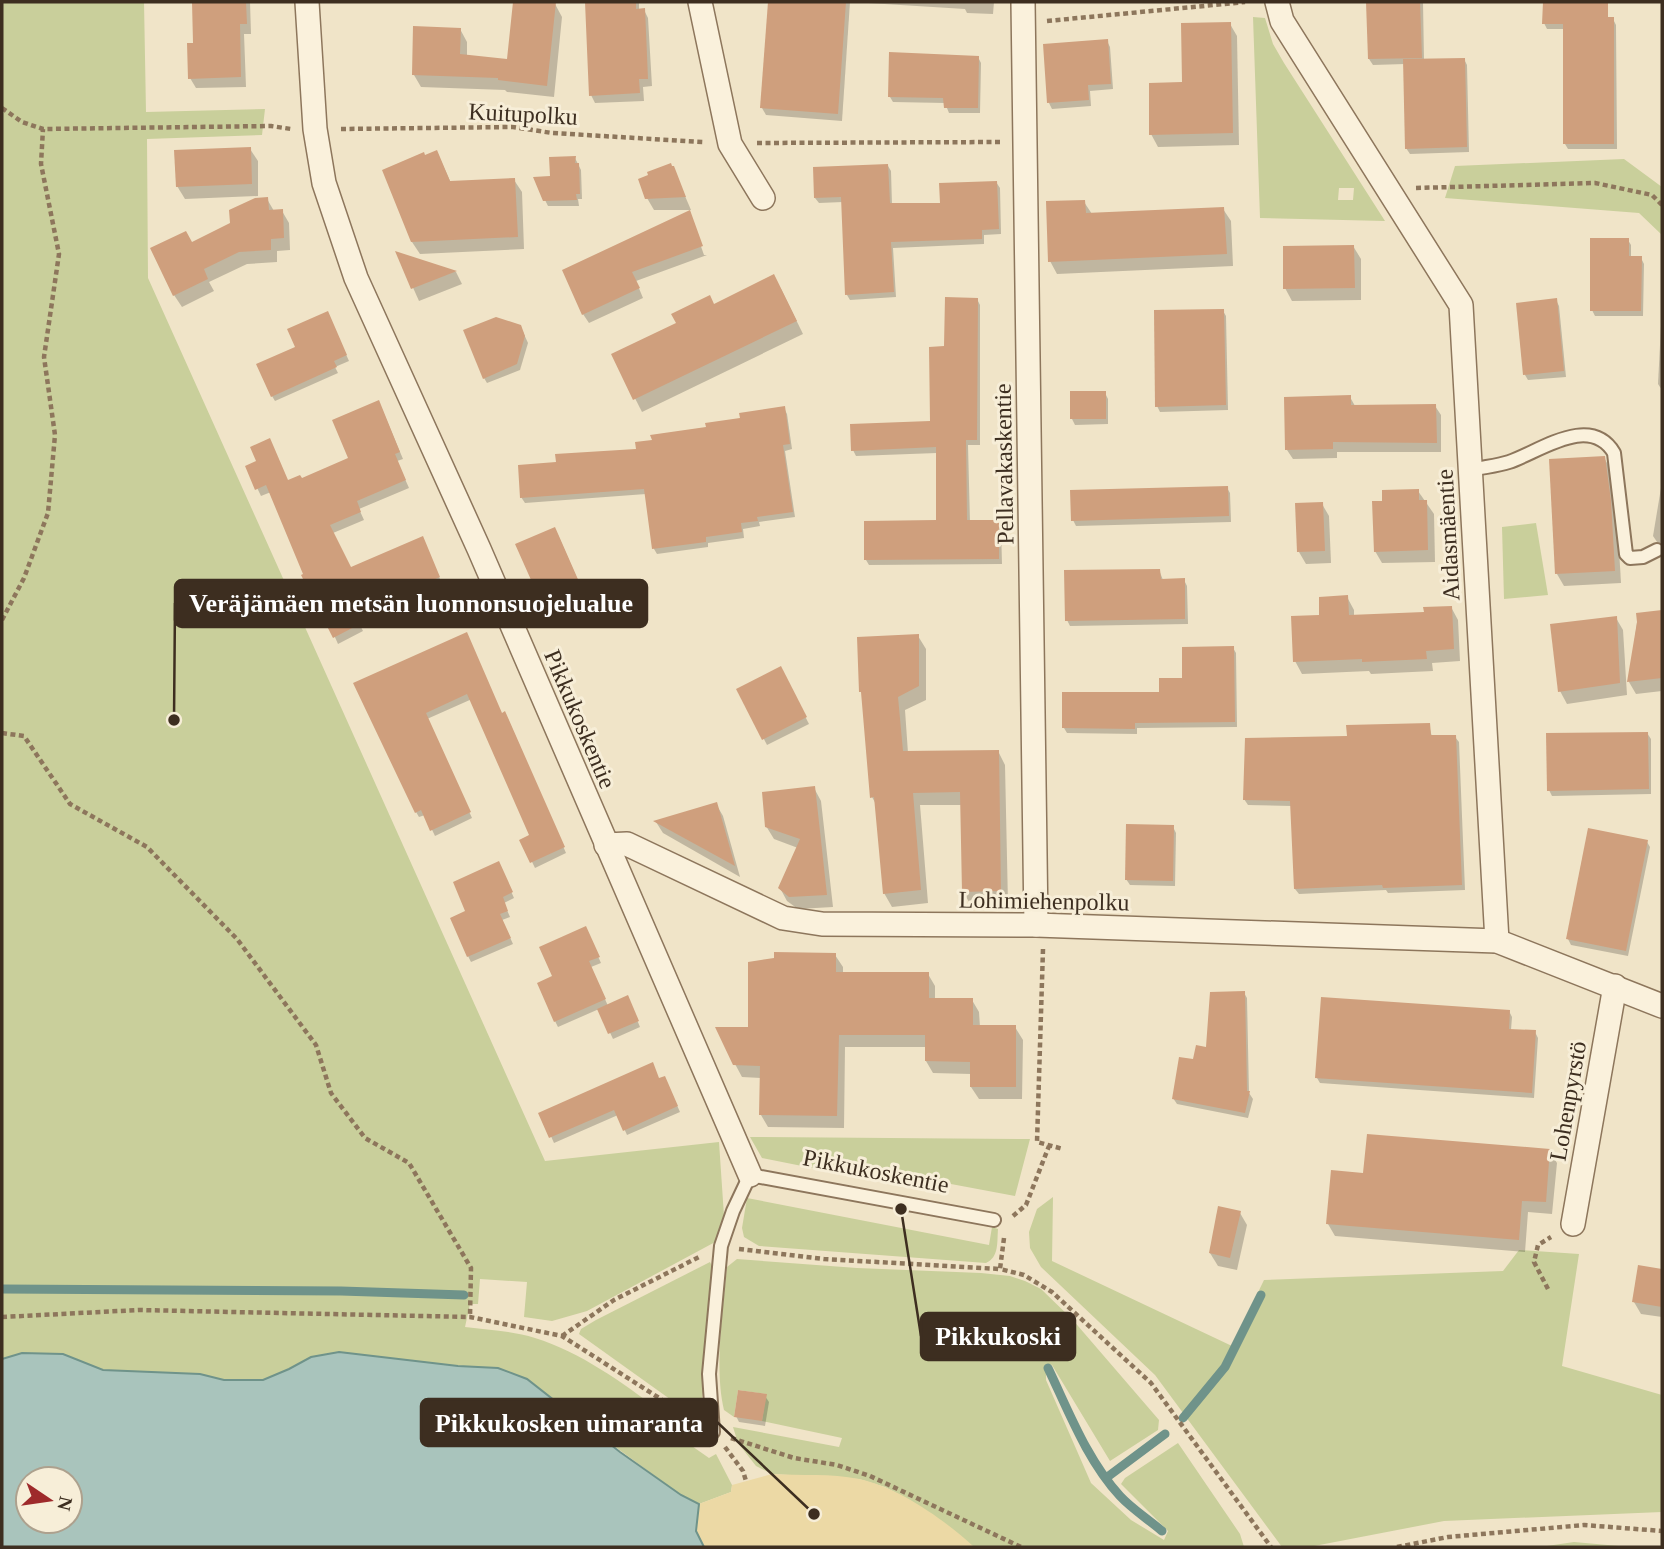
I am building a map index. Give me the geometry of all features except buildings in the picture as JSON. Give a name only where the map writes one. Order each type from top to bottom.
[{"type":"street","name":"Pikkukoskentie","points":[[307,2],[315,129],[324,183],[356,278],[479,549],[750,1175]]},
{"type":"street","points":[[700,2],[730,144],[763,198]]},
{"type":"street","name":"Aidasmäentie","points":[[1277,2],[1282,21],[1461,305],[1497,941]]},
{"type":"street","name":"Pellavakaskentie","points":[[1023,13],[1036,925]]},
{"type":"street","name":"Lohimiehenpolku","points":[[606,845],[627,844],[770,912],[797,921],[822,924],[1036,925],[1497,941]]},
{"type":"street","points":[[1497,941],[1662,1006]]},
{"type":"street","name":"Lohenpyrstö","points":[[1573,1224],[1615,986]]},
{"type":"lane","points":[[1471,470],[1509,462],[1566,437],[1598,438],[1608,444],[1614,453],[1626,554],[1630,558],[1643,557],[1657,550]]},
{"type":"lane","points":[[713,1432],[709,1374],[721,1247],[733,1211],[750,1175]]},
{"type":"lane","name":"Pikkukoskentie","points":[[750,1175],[1000,1222]]},
{"type":"path","points":[[1023,13],[1245,2]]},
{"type":"path","points":[[2,108],[22,122],[43,128],[41,164],[59,254],[44,357],[55,435],[48,513],[24,578],[2,620]]},
{"type":"path","name":"Kuitupolku","points":[[43,128],[271,126],[295,130],[513,127],[552,133],[730,144],[823,141],[1026,142]]},
{"type":"path","points":[[1388,189],[1595,183],[1651,195],[1662,205]]},
{"type":"path","points":[[2,733],[24,736],[70,804],[147,847],[237,939],[316,1045],[331,1093],[365,1138],[409,1163],[471,1268],[470,1317]]},
{"type":"path","points":[[1036,925],[1043,945],[1037,1142],[1063,1149]]},
{"type":"path","points":[[1000,1269],[1000,1222],[1026,1205],[1049,1146]]},
{"type":"path","points":[[1548,1289],[1534,1262],[1538,1245],[1573,1224]]},
{"type":"path","points":[[562,1336],[614,1300],[657,1276],[721,1247],[824,1259],[1000,1269],[1024,1275],[1052,1292],[1151,1383],[1271,1547]]},
{"type":"path","points":[[2,1317],[139,1310],[470,1317],[562,1336],[628,1380]]},
{"type":"path","points":[[713,1432],[794,1458],[838,1465],[870,1475],[1021,1547]]},
{"type":"path","points":[[1397,1547],[1422,1545],[1448,1537],[1584,1525],[1662,1531]]},
{"type":"green space","points":[[2,2],[144,2],[146,112],[265,109],[262,135],[147,139],[148,278],[545,1161],[719,1142],[724,1216],[717,1241],[587,1311],[552,1321],[524,1317],[527,1282],[480,1279],[478,1304],[470,1304],[465,1327],[535,1338],[568,1351],[600,1369],[660,1411],[659,1423],[709,1458],[716,1454],[732,1485],[731,1492],[699,1504],[681,1495],[580,1421],[498,1368],[311,1357],[263,1380],[224,1380],[200,1374],[103,1370],[63,1354],[22,1353],[2,1359]]},
{"type":"green space","points":[[1253,17],[1265,18],[1273,44],[1284,63],[1385,221],[1260,218]],"holes":[[[1339,188],[1354,188],[1353,200],[1338,200]]]},
{"type":"green space","points":[[1624,159],[1662,187],[1662,235],[1639,213],[1445,198],[1455,166]]},
{"type":"green space","points":[[1536,523],[1548,595],[1504,599],[1502,527]]},
{"type":"green space","points":[[750,1137],[1030,1139],[1015,1196],[855,1166],[842,1174],[762,1158]]},
{"type":"green space","points":[[1053,1197],[1052,1261],[1232,1346],[1264,1280],[1503,1271],[1519,1250],[1579,1254],[1562,1366],[1662,1395],[1662,1512],[1444,1521],[1309,1547],[1282,1547],[1155,1375],[1041,1267],[1030,1248],[1029,1232],[1037,1209]]},
{"type":"green space","points":[[747,1198],[989,1245],[992,1227],[998,1229],[996,1249],[993,1257],[986,1263],[759,1246],[744,1237],[742,1228]]},
{"type":"green space","points":[[737,1259],[857,1268],[981,1273],[1010,1276],[1041,1289],[1072,1319],[1159,1420],[1158,1430],[1110,1461],[1052,1365],[1046,1364],[1046,1380],[1091,1483],[1131,1520],[1164,1540],[1168,1531],[1121,1484],[1125,1478],[1178,1443],[1240,1534],[1244,1547],[974,1547],[911,1501],[885,1487],[859,1479],[772,1474],[756,1466],[738,1443],[733,1427],[839,1447],[842,1438],[762,1421],[766,1394],[738,1390],[734,1417],[724,1410],[720,1376],[722,1320],[727,1267]]},
{"type":"green space","points":[[710,1262],[712,1266],[704,1384],[701,1406],[695,1417],[579,1334],[581,1329],[596,1320]]},
{"type":"green space","points":[[1574,1542],[1630,1547],[1540,1547]]},
{"type":"sand","points":[[772,1474],[838,1476],[874,1483],[920,1506],[974,1547],[704,1547],[696,1531],[699,1504],[731,1492],[732,1485]]},
{"type":"water","points":[[339,1352],[498,1368],[527,1379],[620,1452],[681,1495],[699,1504],[696,1531],[704,1547],[2,1547],[2,1359],[22,1353],[63,1354],[103,1370],[200,1374],[224,1380],[263,1380],[311,1357]]},
{"type":"waterway","points":[[2,1289],[341,1291],[464,1295]]},
{"type":"waterway","points":[[1183,1418],[1225,1367],[1261,1295]]},
{"type":"waterway","points":[[1048,1368],[1080,1435],[1108,1482],[1125,1501],[1162,1531]]},
{"type":"waterway","points":[[1106,1478],[1165,1434]]},
{"type":"place","name":"Veräjämäen metsän luonnonsuojelualue","points":[[174,720]]},
{"type":"place","name":"Pikkukoski","points":[[901,1209]]},
{"type":"place","name":"Pikkukosken uimaranta","points":[[814,1514]]}]
